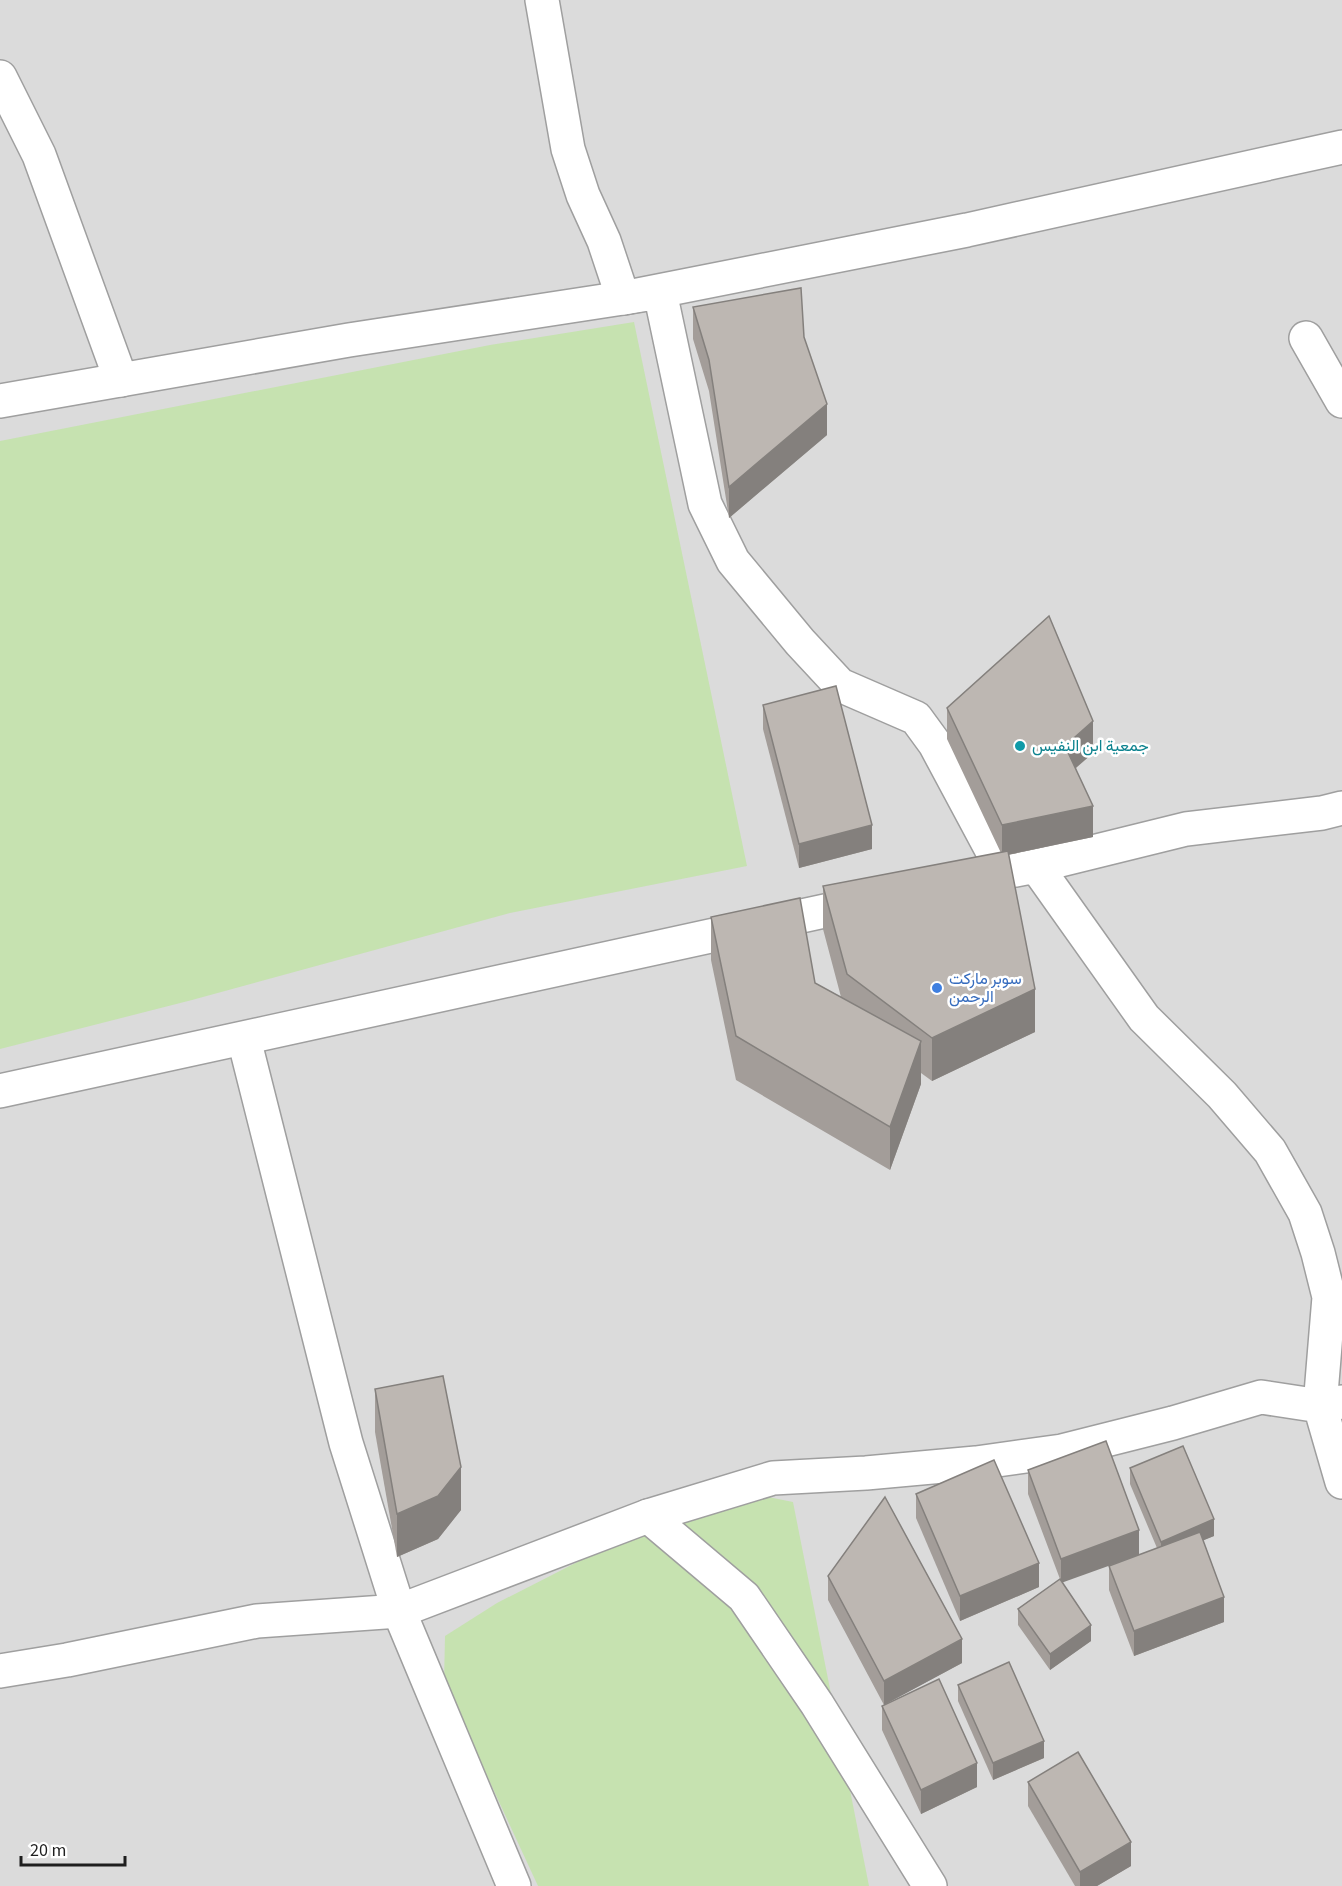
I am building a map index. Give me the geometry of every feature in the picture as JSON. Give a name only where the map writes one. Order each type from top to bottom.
[{"type":"street","points":[[542,0],[568,149],[583,195],[604,241],[623,298]]},
{"type":"street","points":[[0,77],[39,155],[121,380]]},
{"type":"street","points":[[623,298],[967,230],[1342,147]]},
{"type":"street","points":[[0,401],[349,340],[660,292],[705,504],[733,561],[800,642],[840,685],[916,718],[935,744],[1003,871]]},
{"type":"street","points":[[1306,338],[1342,401]]},
{"type":"street","points":[[945,884],[1036,866],[1186,829],[1322,813],[1342,808]]},
{"type":"street","points":[[1036,866],[1144,1018],[1222,1095],[1270,1151],[1305,1213],[1329,1297],[1331,1404],[1342,1482]]},
{"type":"street","points":[[0,1091],[898,895]]},
{"type":"street","points":[[244,1039],[344,1432],[399,1611],[514,1886]]},
{"type":"street","points":[[0,1671],[67,1660],[257,1621],[399,1611],[648,1516],[773,1478],[965,1464],[1062,1451],[1173,1423],[1261,1397],[1331,1404]]},
{"type":"street","points":[[648,1516],[744,1597],[817,1704],[930,1886]]},
{"type":"shaded area","points":[[0,0],[1342,0],[1342,1886],[0,1886]]},
{"type":"green space","points":[[634,322],[747,866],[510,913],[192,1000],[0,1049],[0,441],[490,345]]},
{"type":"green space","points":[[758,1495],[793,1502],[869,1886],[538,1886],[444,1683],[445,1636],[497,1603],[636,1532]]},
{"type":"building","points":[[801,288],[804,337],[827,404],[729,487],[709,360],[693,307]]},
{"type":"building","name":"جمعية ابن النفيس","points":[[1049,616],[1093,721],[1065,746],[1093,806],[1002,825],[947,708]]},
{"type":"building","points":[[836,686],[872,825],[799,844],[763,705]]},
{"type":"building","points":[[1008,851],[1035,989],[932,1038],[847,974],[823,886]]},
{"type":"building","points":[[800,898],[815,983],[921,1041],[890,1127],[736,1036],[711,917]]},
{"type":"building","points":[[443,1376],[461,1467],[438,1496],[397,1514],[375,1389]]},
{"type":"building","points":[[1106,1441],[1139,1530],[1061,1559],[1028,1470]]},
{"type":"building","points":[[1183,1446],[1214,1519],[1161,1542],[1130,1468]]},
{"type":"building","points":[[994,1460],[1039,1563],[960,1596],[916,1494]]},
{"type":"building","points":[[885,1497],[962,1639],[884,1681],[828,1576]]},
{"type":"building","points":[[1200,1532],[1224,1597],[1134,1631],[1109,1566]]},
{"type":"building","points":[[1060,1579],[1091,1625],[1050,1654],[1018,1609]]},
{"type":"building","points":[[1009,1662],[1044,1741],[993,1763],[958,1685]]},
{"type":"building","points":[[939,1679],[977,1763],[921,1790],[882,1706]]},
{"type":"building","points":[[1078,1752],[1131,1842],[1080,1872],[1028,1782]]},
{"type":"place","name":"جمعية ابن النفيس","points":[[1020,746]]},
{"type":"place","name":"سوبر ماركت الرحمن","points":[[937,988]]}]
